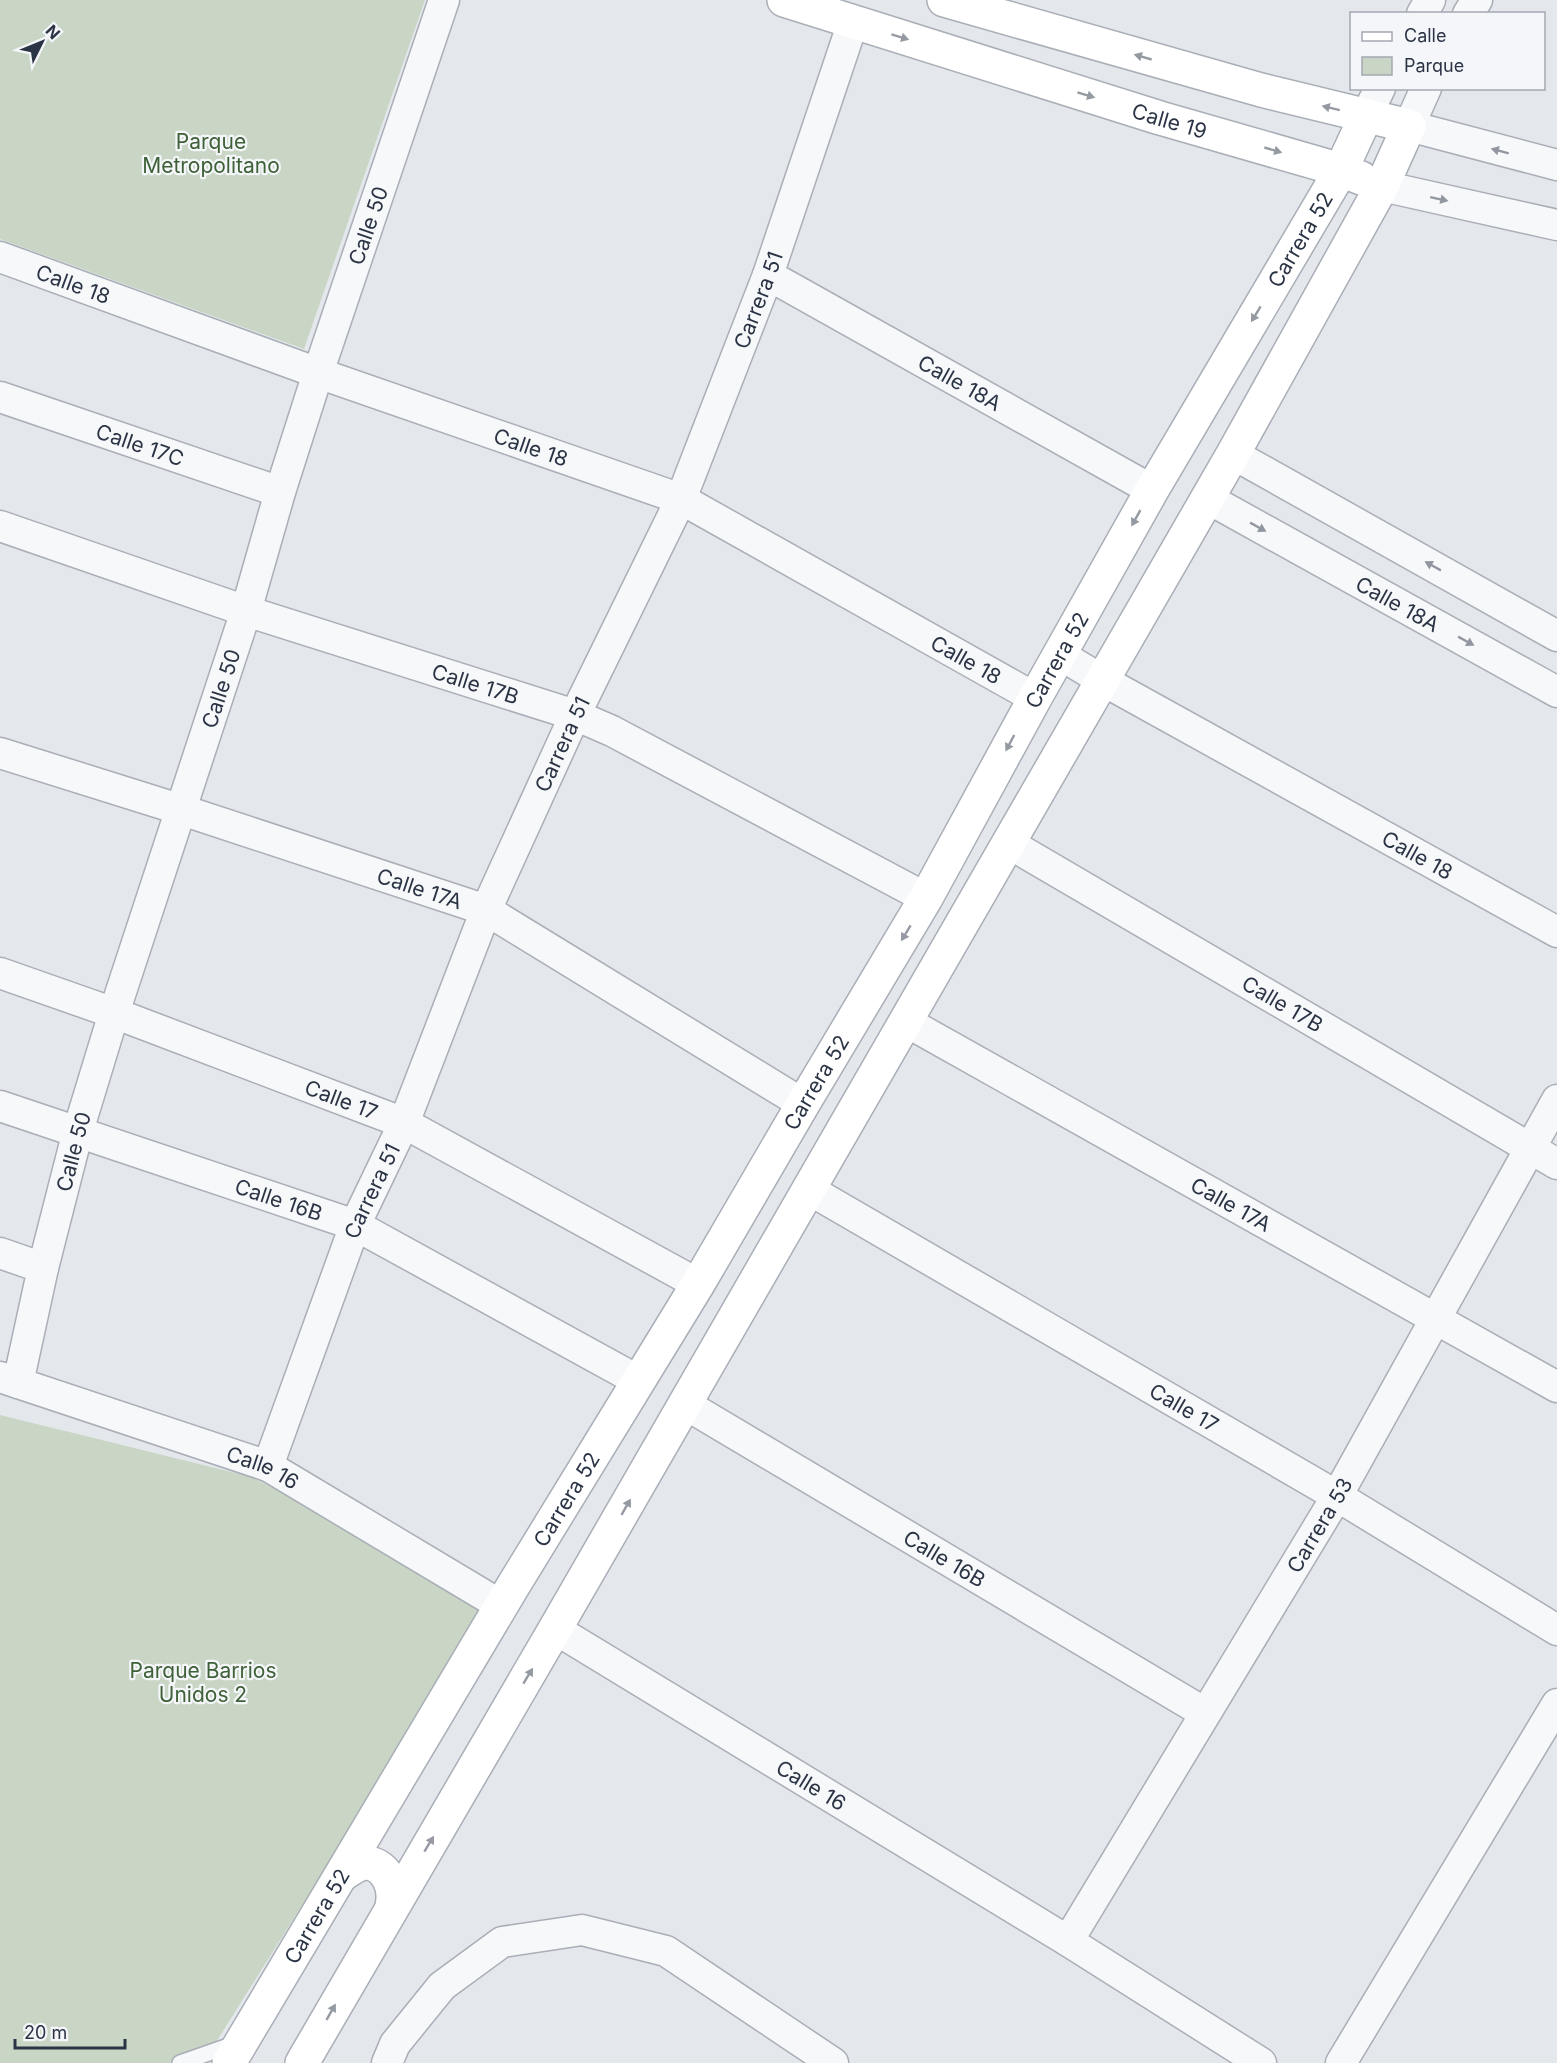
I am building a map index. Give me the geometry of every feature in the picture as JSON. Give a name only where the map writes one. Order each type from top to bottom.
[{"type":"main road","name":"Calle 19","points":[[784,0],[1160,118],[1341,170],[1382,186]]},
{"type":"main road","points":[[944,0],[1262,90],[1373,102],[1408,126]]},
{"type":"main road","name":"Carrera 52","points":[[236,2052],[637,1380],[698,1284],[802,1104],[926,898],[1059,654],[1152,490],[1341,170],[1373,102]]},
{"type":"main road","name":"Carrera 52","points":[[302,2063],[905,1021],[1010,844],[1233,454],[1382,186],[1408,126]]},
{"type":"main road","points":[[342,1875],[362,1864],[369,1863],[380,1869],[391,1882],[394,1895],[392,1906]]},
{"type":"street","name":"Calle 50","points":[[9,1380],[43,1268],[78,1131],[114,1013],[246,611],[280,492],[318,373],[444,0]]},
{"type":"street","name":"Carrera 51","points":[[268,1466],[355,1225],[404,1123],[486,910],[575,715],[681,499],[768,275],[853,22]]},
{"type":"street","name":"Carrera 52","points":[[1408,126],[1425,90]]},
{"type":"street","points":[[1408,126],[1557,165]]},
{"type":"street","name":"Calle 19","points":[[1382,186],[1557,225]]},
{"type":"street","name":"Calle 18","points":[[0,256],[318,373],[681,499],[1035,698]]},
{"type":"street","name":"Calle 18A","points":[[768,275],[1152,490]]},
{"type":"street","name":"Calle 17C","points":[[0,397],[280,492]]},
{"type":"street","points":[[1233,454],[1557,636]]},
{"type":"street","name":"Calle 18A","points":[[1207,498],[1557,692]]},
{"type":"street","name":"Calle 17B","points":[[0,526],[246,611],[575,715],[612,731],[926,898]]},
{"type":"street","name":"Calle 18","points":[[1059,654],[1557,932]]},
{"type":"street","name":"Calle 17A","points":[[0,753],[486,910],[802,1104]]},
{"type":"street","name":"Calle 17B","points":[[1010,844],[1557,1164]]},
{"type":"street","name":"Calle 17","points":[[0,973],[114,1013],[404,1123],[698,1284]]},
{"type":"street","name":"Calle 17A","points":[[905,1021],[1557,1387]]},
{"type":"street","name":"Carrera 53","points":[[1068,1941],[1337,1496],[1557,1100]]},
{"type":"street","name":"Calle 16B","points":[[0,1106],[355,1225],[637,1380]]},
{"type":"street","name":"Calle 17","points":[[808,1189],[1337,1496],[1557,1630]]},
{"type":"street","points":[[0,1253],[43,1268]]},
{"type":"street","name":"Calle 16","points":[[9,1380],[268,1466],[502,1606]]},
{"type":"street","name":"Calle 16B","points":[[685,1404],[1205,1713]]},
{"type":"street","name":"Calle 16","points":[[555,1629],[1068,1941],[1261,2063]]},
{"type":"street","points":[[1341,2063],[1557,1704]]},
{"type":"street","points":[[387,2063],[395,2044],[442,1986],[502,1942],[582,1929],[666,1951],[833,2063]]},
{"type":"lane","points":[[180,2063],[236,2052]]},
{"type":"green space","name":"Parque Metropolitano","points":[[0,0],[425,0],[304,349],[0,239]]},
{"type":"green space","name":"Parque Barrios Unidos 2","points":[[0,1415],[252,1477],[490,1606],[203,2063],[0,2063]]}]
